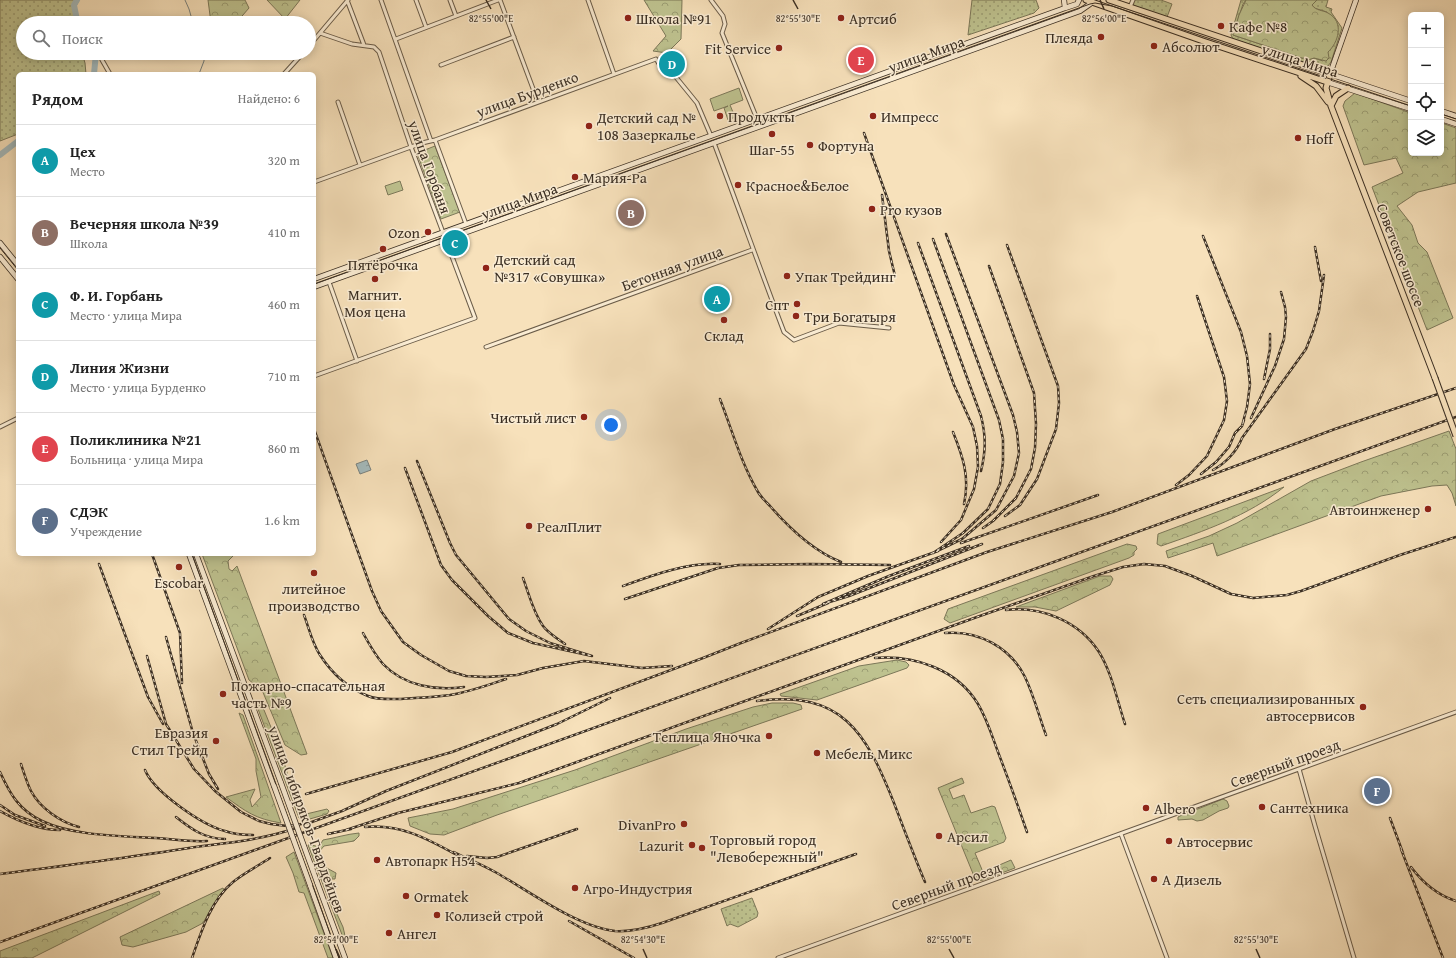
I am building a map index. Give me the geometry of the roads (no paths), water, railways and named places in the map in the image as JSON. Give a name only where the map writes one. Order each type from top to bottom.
[{"type":"main road","name":"улица Мира","points":[[1109,0],[1330,74]]},
{"type":"main road","name":"улица Мира","points":[[1090,1],[1206,42],[1327,82]]},
{"type":"main road","points":[[1289,70],[1316,86],[1331,106],[1336,96],[1348,88]]},
{"type":"main road","points":[[1327,82],[1330,74]]},
{"type":"main road","name":"Советское шоссе","points":[[1327,82],[1326,88],[1331,106],[1456,436]]},
{"type":"street","points":[[320,33],[352,44],[364,45],[348,0]]},
{"type":"street","points":[[316,38],[348,0]]},
{"type":"street","name":"улица Горбаня","points":[[381,0],[466,224]]},
{"type":"street","points":[[416,0],[426,27]]},
{"type":"street","points":[[450,0],[456,16]]},
{"type":"street","points":[[485,0],[487,4]]},
{"type":"street","points":[[396,39],[499,0],[538,102]]},
{"type":"street","points":[[588,0],[614,74]]},
{"type":"street","points":[[711,0],[722,16],[725,24],[722,34],[760,126]]},
{"type":"street","points":[[1064,0],[1065,8]]},
{"type":"street","name":"улица Мира","points":[[316,278],[1077,4],[1080,0]]},
{"type":"street","points":[[1130,7],[1133,0]]},
{"type":"street","points":[[1330,74],[1356,0]]},
{"type":"street","name":"улица Мира","points":[[316,286],[1080,11],[1090,1]]},
{"type":"street","points":[[441,65],[514,37]]},
{"type":"street","name":"улица Горбаня","points":[[357,361],[475,318],[442,233],[379,52],[374,47],[364,45]]},
{"type":"street","points":[[959,46],[962,54]]},
{"type":"street","name":"улица Бурденко","points":[[316,181],[656,59],[663,70],[675,76],[697,103],[711,136]]},
{"type":"street","points":[[102,60],[109,72]]},
{"type":"street","points":[[286,72],[297,60]]},
{"type":"street","name":"улица Мира","points":[[1330,74],[1408,100]]},
{"type":"street","name":"улица Мира","points":[[1327,82],[1408,108]]},
{"type":"street","points":[[338,102],[360,166]]},
{"type":"street","points":[[1444,112],[1456,116]]},
{"type":"street","points":[[1444,120],[1456,124]]},
{"type":"street","points":[[711,136],[745,222],[752,250],[784,332],[794,340],[839,323],[890,328]]},
{"type":"street","points":[[0,243],[16,263]]},
{"type":"street","name":"Бетонная улица","points":[[486,347],[752,250]]},
{"type":"street","points":[[0,257],[16,277]]},
{"type":"street","points":[[316,375],[357,361],[329,282]]},
{"type":"street","points":[[0,427],[16,419]]},
{"type":"street","name":"улица Сибиряков-Гвардейцев","points":[[190,556],[336,958]]},
{"type":"street","name":"улица Сибиряков-Гвардейцев","points":[[197,556],[345,958]]},
{"type":"street","name":"Северный проезд","points":[[778,958],[1456,712]]},
{"type":"street","points":[[1299,769],[1354,958]]},
{"type":"street","points":[[1121,834],[1167,958]]},
{"type":"water","points":[[367,460],[371,470],[360,474],[356,464]]},
{"type":"waterway","points":[[76,16],[74,5],[77,0]]},
{"type":"waterway","points":[[185,0],[191,16]]},
{"type":"waterway","points":[[94,72],[95,60]]},
{"type":"waterway","points":[[200,72],[204,60]]},
{"type":"waterway","points":[[0,155],[16,143]]},
{"type":"tram line","points":[[316,283],[1095,3],[1112,6],[1408,105]]},
{"type":"tram line","points":[[1444,115],[1456,119]]},
{"type":"tram line","points":[[0,248],[16,268]]},
{"type":"tram line","points":[[193,556],[339,958]]},
{"type":"railway","points":[[864,133],[954,385],[973,427],[977,446],[978,467],[974,489],[961,520],[941,542]]},
{"type":"railway","points":[[882,195],[889,251],[895,276]]},
{"type":"railway","points":[[933,239],[999,420],[1003,439],[1003,462],[1000,484],[988,509],[963,533],[933,553],[962,539],[996,510],[1014,476],[1019,453],[1017,432],[1013,415],[946,234]]},
{"type":"railway","points":[[1203,236],[1241,332],[1247,356],[1250,384],[1247,407],[1242,426]]},
{"type":"railway","points":[[918,243],[981,416],[985,443],[981,471]]},
{"type":"railway","points":[[1005,516],[1020,505],[1037,479],[1056,429],[1059,403],[1058,386],[1007,245]]},
{"type":"railway","points":[[1315,247],[1321,281]]},
{"type":"railway","points":[[983,528],[993,521],[1016,498],[1031,469],[1035,448],[1036,424],[1034,393],[989,266]]},
{"type":"railway","points":[[1213,470],[1222,464],[1234,452],[1242,438],[1306,349],[1319,311],[1324,275]]},
{"type":"railway","points":[[1251,418],[1275,366],[1284,339],[1286,317],[1281,292]]},
{"type":"railway","points":[[1176,485],[1189,475],[1207,456],[1224,420],[1227,401],[1224,377],[1197,296]]},
{"type":"railway","points":[[1264,379],[1270,349],[1270,334]]},
{"type":"railway","points":[[306,794],[452,752],[987,552],[1112,512],[1335,429],[1456,388]]},
{"type":"railway","points":[[720,399],[742,458],[758,492],[802,538],[821,552],[841,562]]},
{"type":"railway","points":[[0,942],[1456,417]]},
{"type":"railway","points":[[1201,474],[1216,462],[1229,447],[1235,433],[1242,426],[1244,420]]},
{"type":"railway","points":[[953,432],[960,450],[966,476],[966,494],[964,504]]},
{"type":"railway","points":[[316,435],[372,591],[381,611],[403,642],[421,655],[449,671],[466,676],[486,677],[517,675],[543,668],[584,661],[642,668],[672,666]]},
{"type":"railway","points":[[405,468],[441,565],[452,580],[488,616],[508,633],[533,643],[592,656],[550,643],[526,631],[509,619],[456,555],[417,461]]},
{"type":"railway","points":[[961,543],[1098,495]]},
{"type":"railway","points":[[346,830],[398,813],[519,783],[977,617],[1123,567],[1144,564],[1165,566],[1192,576],[1231,594],[1253,598],[1287,595],[1456,537]]},
{"type":"railway","points":[[969,546],[889,576],[823,604],[849,596],[982,544]]},
{"type":"railway","points":[[768,629],[818,597],[868,576],[938,551]]},
{"type":"railway","points":[[153,556],[180,633],[182,683]]},
{"type":"railway","points":[[99,564],[148,697],[163,724]]},
{"type":"railway","points":[[623,586],[683,567],[720,564]]},
{"type":"railway","points":[[625,599],[718,568],[739,565],[890,565]]},
{"type":"railway","points":[[523,578],[534,609],[543,626],[553,636],[565,644]]},
{"type":"railway","points":[[797,616],[828,603]]},
{"type":"railway","points":[[1006,610],[1019,609],[1046,613],[1070,624],[1091,641],[1104,660],[1125,724]]},
{"type":"railway","points":[[304,615],[315,646],[329,667],[354,689],[372,697],[401,699],[450,695],[506,679]]},
{"type":"railway","points":[[363,633],[383,664],[391,671],[410,682],[442,688],[464,687]]},
{"type":"railway","points":[[945,633],[969,634],[981,638],[1002,649],[1011,657],[1019,666],[1025,677],[1046,735]]},
{"type":"railway","points":[[166,637],[193,733],[209,774],[218,789]]},
{"type":"railway","points":[[147,656],[166,724],[194,769],[215,791],[241,812],[259,821],[287,826],[309,823],[342,811],[386,791],[557,724],[610,698]]},
{"type":"railway","points":[[875,658],[905,659],[933,667],[946,673],[959,682],[969,692],[978,704],[987,722],[1027,832]]},
{"type":"railway","points":[[757,701],[786,699],[810,702],[830,710],[847,721],[861,737],[884,778],[925,882]]},
{"type":"railway","points":[[21,764],[31,791],[45,809],[65,822],[79,827]]},
{"type":"railway","points":[[145,770],[150,779],[158,788],[192,815],[215,828],[228,832],[253,835]]},
{"type":"railway","points":[[0,772],[16,801],[34,817],[54,826],[68,830],[113,836],[207,841]]},
{"type":"railway","points":[[0,805],[15,815],[45,826]]},
{"type":"railway","points":[[0,811],[29,824],[52,830],[60,830]]},
{"type":"railway","points":[[176,817],[187,826],[205,835],[218,839],[225,839]]},
{"type":"railway","points":[[1390,818],[1403,853]]},
{"type":"railway","points":[[365,827],[402,830],[424,838],[457,855]]},
{"type":"railway","points":[[0,874],[243,841],[296,828]]},
{"type":"railway","points":[[328,834],[351,829]]},
{"type":"railway","points":[[467,856],[487,858],[497,857],[577,829]]},
{"type":"railway","points":[[1401,849],[1443,958]]},
{"type":"railway","points":[[454,852],[497,873],[554,908],[570,916],[586,923],[615,931],[639,929],[662,923],[856,854]]},
{"type":"railway","points":[[192,958],[208,917],[225,889],[246,873],[270,858]]},
{"type":"railway","points":[[1411,867],[1431,888],[1456,901]]},
{"type":"railway","points":[[569,921],[634,958]]},
{"type":"place","name":"Школа №91","points":[[628,18]]},
{"type":"place","name":"Артсиб","points":[[841,18]]},
{"type":"place","name":"Кафе №8","points":[[1221,26]]},
{"type":"place","name":"Плеяда","points":[[1101,37]]},
{"type":"place","name":"Абсолют","points":[[1154,46]]},
{"type":"place","name":"Fit Service","points":[[779,48]]},
{"type":"place","name":"Поликлиника №21","points":[[861,60]]},
{"type":"place","name":"Линия Жизни","points":[[672,64]]},
{"type":"place","name":"Продукты","points":[[720,116]]},
{"type":"place","name":"Импресс","points":[[873,116]]},
{"type":"place","name":"Детский сад № 108 Зазеркалье","points":[[589,126]]},
{"type":"place","name":"Шаг-55","points":[[772,134]]},
{"type":"place","name":"Hoff","points":[[1298,138]]},
{"type":"place","name":"Фортуна","points":[[810,145]]},
{"type":"place","name":"Мария-Ра","points":[[575,177]]},
{"type":"place","name":"Красное&Белое","points":[[738,185]]},
{"type":"place","name":"Pro кузов","points":[[872,209]]},
{"type":"place","name":"Вечерняя школа №39","points":[[631,213]]},
{"type":"place","name":"Ozon","points":[[428,232]]},
{"type":"place","name":"Ф. И. Горбань","points":[[455,243]]},
{"type":"place","name":"Пятёрочка","points":[[383,249]]},
{"type":"place","name":"Детский сад №317 «Совушка»","points":[[486,268]]},
{"type":"place","name":"Упак Трейдинг","points":[[787,276]]},
{"type":"place","name":"Магнит. Моя цена","points":[[375,279]]},
{"type":"place","name":"Цех","points":[[717,299]]},
{"type":"place","name":"Спт","points":[[797,304]]},
{"type":"place","name":"Три Богатыря","points":[[796,316]]},
{"type":"place","name":"Склад","points":[[724,320]]},
{"type":"place","name":"Чистый лист","points":[[584,417]]},
{"type":"place","name":"Автоинженер","points":[[1428,509]]},
{"type":"place","name":"РеалПлит","points":[[529,526]]},
{"type":"place","name":"Escobar","points":[[179,567]]},
{"type":"place","name":"литейное производство","points":[[314,573]]},
{"type":"place","name":"Пожарно-спасательная часть №9","points":[[223,694]]},
{"type":"place","name":"Сеть специализированных автосервисов","points":[[1363,707]]},
{"type":"place","name":"Теплица Яночка","points":[[769,736]]},
{"type":"place","name":"Евразия Стил Трейд","points":[[216,741]]},
{"type":"place","name":"Мебель Микс","points":[[817,753]]},
{"type":"place","name":"СДЭК","points":[[1377,791]]},
{"type":"place","name":"Сантехника","points":[[1262,807]]},
{"type":"place","name":"Albero","points":[[1146,808]]},
{"type":"place","name":"DivanPro","points":[[684,824]]},
{"type":"place","name":"Арсил","points":[[939,836]]},
{"type":"place","name":"Автосервис","points":[[1169,841]]},
{"type":"place","name":"Lazurit","points":[[692,845]]},
{"type":"place","name":"Торговый город \"Левобережный\"","points":[[702,848]]},
{"type":"place","name":"Автопарк Н54","points":[[377,860]]},
{"type":"place","name":"А Дизель","points":[[1154,879]]},
{"type":"place","name":"Агро-Индустрия","points":[[575,888]]},
{"type":"place","name":"Ormatek","points":[[406,896]]},
{"type":"place","name":"Колизей строй","points":[[437,915]]},
{"type":"place","name":"Ангел","points":[[389,933]]}]
